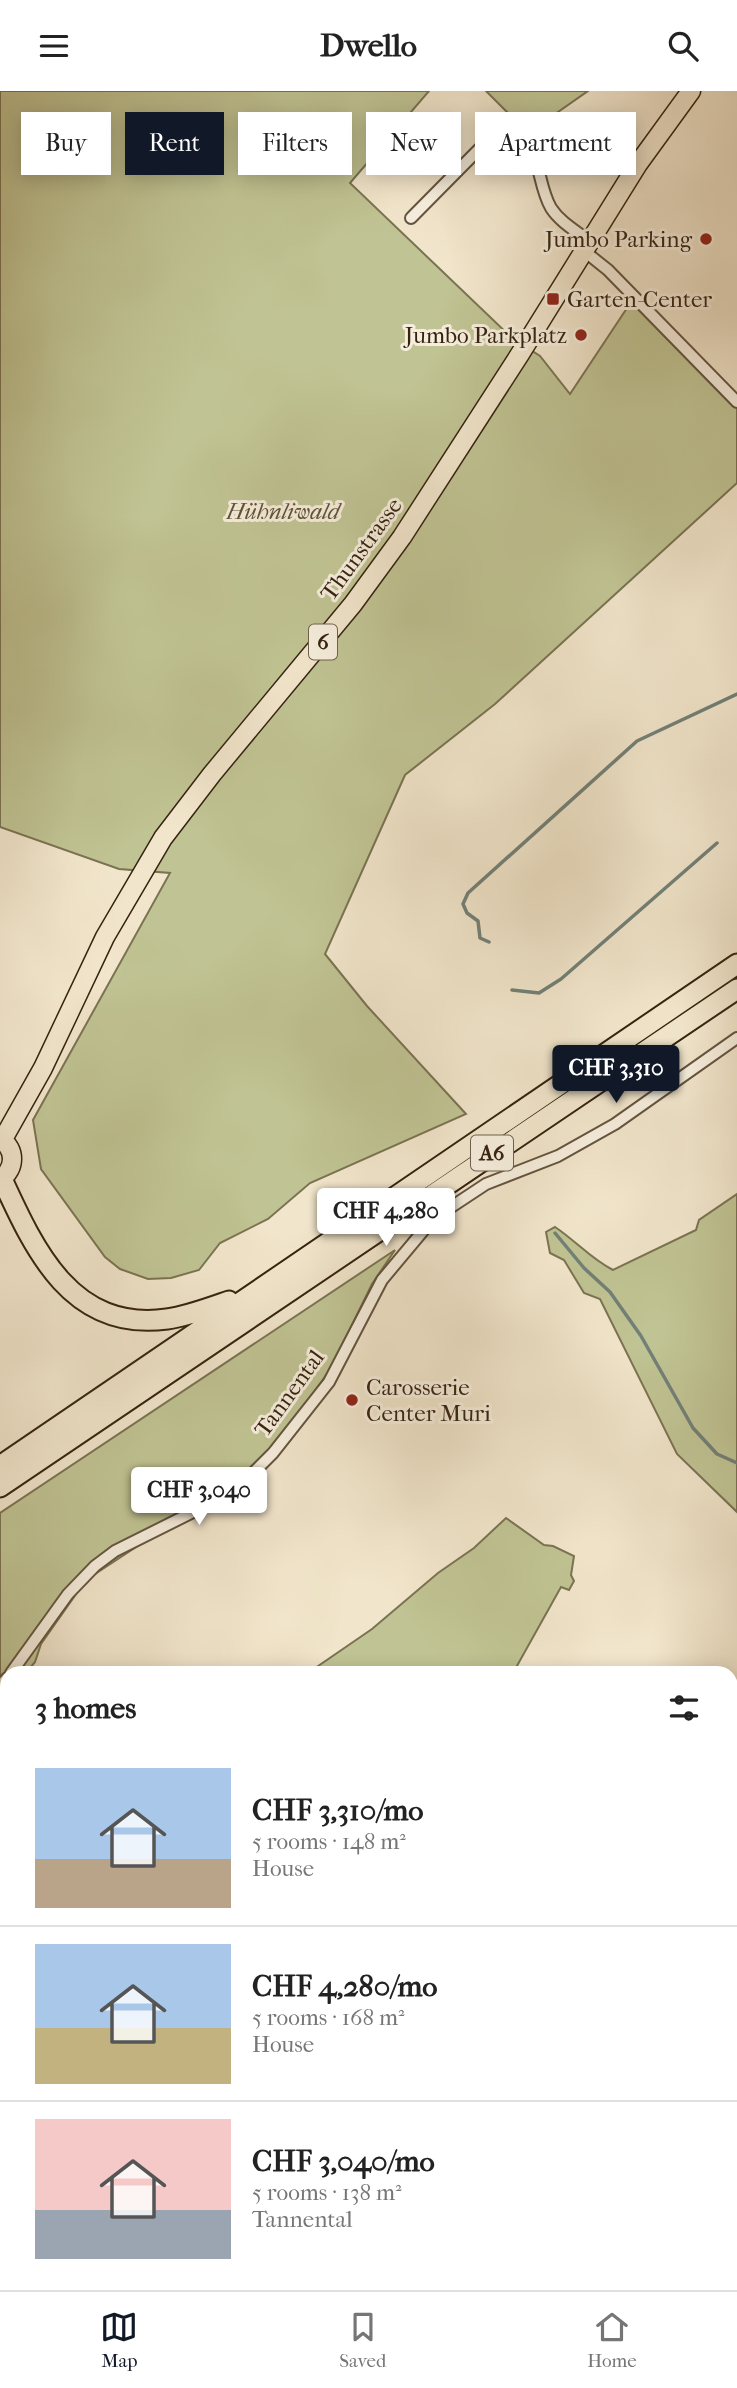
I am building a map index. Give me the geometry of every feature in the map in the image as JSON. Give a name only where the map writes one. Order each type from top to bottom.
[{"type":"highway","name":"A6","points":[[0,1466],[737,964]]},
{"type":"highway","name":"A6","points":[[0,1487],[737,989]]},
{"type":"highway","points":[[1,1180],[46,1265],[62,1284],[93,1306],[131,1319],[167,1319],[250,1294]]},
{"type":"highway","points":[[0,1498],[38,1461]]},
{"type":"main road","name":"Thunstrasse","points":[[1,1138],[43,1068],[110,927],[163,838],[387,559],[520,354],[650,145],[691,91]]},
{"type":"main road","points":[[1,1138],[8,1145],[13,1160],[1,1180]]},
{"type":"street","points":[[411,218],[493,135],[508,128],[520,135],[533,151],[553,210],[737,402]]},
{"type":"street","name":"Tannental","points":[[16,1666],[68,1594],[95,1566],[126,1545],[211,1503],[254,1472],[289,1435],[329,1382],[382,1280],[433,1219],[485,1184],[558,1156],[595,1136],[650,1102],[737,1038]]},
{"type":"green space","name":"Hühnliwald","points":[[0,91],[429,91],[411,112],[366,112],[366,164],[350,183],[512,338],[540,356],[570,394],[631,302],[737,406],[737,483],[495,704],[405,775],[325,954],[367,1006],[466,1114],[310,1183],[268,1219],[220,1243],[199,1270],[171,1278],[148,1279],[120,1269],[105,1257],[41,1169],[33,1120],[170,873],[119,869],[0,827]]},
{"type":"green space","points":[[486,91],[588,91],[558,112],[507,112]]},
{"type":"green space","points":[[737,1194],[737,1512],[677,1454],[600,1299],[584,1293],[564,1260],[550,1253],[546,1232],[555,1227],[613,1270],[696,1230],[699,1220]]},
{"type":"green space","points":[[395,1250],[372,1284],[331,1368],[284,1435],[247,1474],[86,1580],[41,1644],[32,1666],[0,1666],[0,1513]]},
{"type":"green space","points":[[506,1518],[544,1545],[553,1546],[574,1556],[571,1575],[574,1581],[569,1590],[561,1587],[517,1666],[318,1666],[372,1629],[438,1573],[474,1548]]},
{"type":"waterway","points":[[489,942],[480,938],[478,921],[467,913],[463,904],[468,893],[637,741],[737,694]]},
{"type":"waterway","points":[[512,990],[539,993],[561,979],[717,843]]},
{"type":"waterway","points":[[555,1233],[584,1268],[610,1292],[641,1336],[693,1428],[717,1454],[737,1463]]},
{"type":"place","name":"Jumbo Parking","points":[[706,239]]},
{"type":"place","name":"Garten-Center","points":[[553,299]]},
{"type":"place","name":"Jumbo Parkplatz","points":[[581,335]]},
{"type":"place","name":"Carosserie Center Muri","points":[[352,1400]]}]
